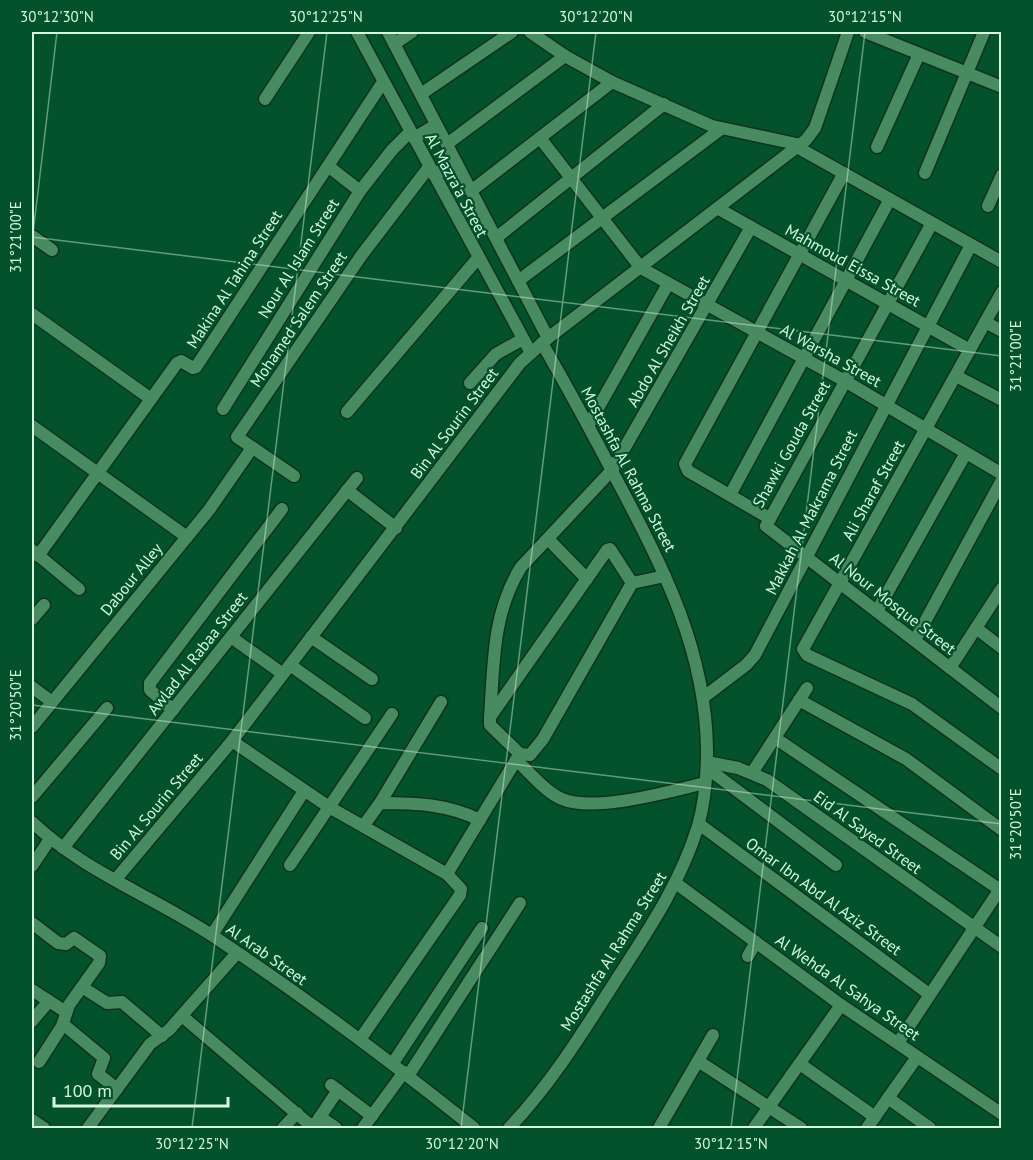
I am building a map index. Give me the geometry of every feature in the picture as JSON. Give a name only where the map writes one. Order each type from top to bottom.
[{"type":"street","points":[[265,99],[309,32]]},
{"type":"street","name":"Al Mazra'a Street","points":[[357,32],[531,353]]},
{"type":"street","name":"Al Mazra'a Street","points":[[388,32],[518,281],[545,340]]},
{"type":"street","points":[[394,44],[412,32]]},
{"type":"street","points":[[421,94],[512,32]]},
{"type":"street","points":[[530,32],[565,56],[612,82],[721,129],[799,146],[1002,262]]},
{"type":"street","name":"Bin Al Sourin Street","points":[[116,879],[231,741],[511,375],[531,353],[799,146],[815,128],[848,32]]},
{"type":"street","points":[[865,32],[1002,87]]},
{"type":"street","points":[[925,173],[984,32]]},
{"type":"street","points":[[877,147],[919,54]]},
{"type":"street","points":[[447,144],[565,56]]},
{"type":"street","name":"Makina Al Tahina Street","points":[[35,553],[177,363],[181,361],[191,368],[196,367],[383,82]]},
{"type":"street","points":[[471,191],[612,82]]},
{"type":"street","points":[[496,238],[664,104]]},
{"type":"street","name":"Nour Al Islam Street","points":[[223,409],[360,191],[392,150],[412,135],[436,125]]},
{"type":"street","points":[[518,281],[721,129]]},
{"type":"street","points":[[540,138],[641,268]]},
{"type":"street","points":[[432,171],[456,162]]},
{"type":"street","points":[[328,166],[360,191]]},
{"type":"street","name":"Mohamed Salem Street","points":[[252,448],[237,437],[361,255],[432,171]]},
{"type":"street","points":[[757,333],[843,173]]},
{"type":"street","points":[[988,206],[1002,175]]},
{"type":"street","points":[[730,495],[890,199]]},
{"type":"street","name":"Mahmoud Eissa Street","points":[[719,209],[970,350]]},
{"type":"street","name":"Shawki Gouda Street","points":[[768,521],[932,223]]},
{"type":"street","name":"Abdo Al Sheikh Street","points":[[490,717],[498,617],[511,582],[521,567],[612,470],[708,306],[751,227]]},
{"type":"street","points":[[32,236],[52,250]]},
{"type":"street","name":"Makkah Al Makrama Street","points":[[704,697],[751,660],[971,245]]},
{"type":"street","points":[[348,412],[478,258]]},
{"type":"street","name":"Al Warsha Street","points":[[641,268],[845,381],[1002,474]]},
{"type":"street","points":[[589,424],[668,284]]},
{"type":"street","name":"Ali Sharaf Street","points":[[1002,292],[803,645],[807,655],[912,704],[1002,768]]},
{"type":"street","points":[[32,314],[151,399]]},
{"type":"street","points":[[985,322],[1002,331]]},
{"type":"street","name":"Al Nour Mosque Street","points":[[757,333],[687,461],[685,466],[688,471],[730,495],[768,521],[766,528],[840,582],[1002,708]]},
{"type":"street","points":[[470,383],[496,354],[523,339]]},
{"type":"street","name":"Mostashfa Al Rahma Street","points":[[509,1128],[543,1090],[677,884],[699,824],[707,765],[704,697],[683,615],[545,340]]},
{"type":"street","points":[[956,375],[1002,400]]},
{"type":"street","points":[[32,426],[187,537]]},
{"type":"street","points":[[252,448],[294,476]]},
{"type":"street","name":"Dabour Alley","points":[[32,728],[187,537],[252,448]]},
{"type":"street","points":[[878,611],[966,453]]},
{"type":"street","name":"Awlad Al Rabaa Street","points":[[63,848],[357,478]]},
{"type":"street","points":[[915,640],[1002,480]]},
{"type":"street","points":[[347,490],[396,528]]},
{"type":"street","points":[[173,710],[150,690],[150,683],[282,509]]},
{"type":"street","points":[[548,538],[587,579]]},
{"type":"street","points":[[632,583],[608,549],[490,717],[490,725],[551,792],[563,799],[581,804],[662,794],[705,783]]},
{"type":"street","points":[[35,553],[79,589]]},
{"type":"street","points":[[447,874],[518,757],[530,754],[543,739],[632,583],[665,576]]},
{"type":"street","points":[[950,668],[1002,588]]},
{"type":"street","points":[[32,618],[44,605]]},
{"type":"street","points":[[976,628],[1002,648]]},
{"type":"street","points":[[231,637],[365,718]]},
{"type":"street","points":[[311,638],[372,680]]},
{"type":"street","points":[[32,687],[52,702]]},
{"type":"street","points":[[752,773],[807,688]]},
{"type":"street","points":[[799,700],[922,769],[1002,830]]},
{"type":"street","points":[[364,825],[380,803],[441,702]]},
{"type":"street","points":[[32,797],[107,708]]},
{"type":"street","points":[[290,865],[392,714]]},
{"type":"street","points":[[775,738],[1000,888],[898,1043]]},
{"type":"street","points":[[231,741],[304,792],[447,874],[458,884],[460,895],[361,1038]]},
{"type":"street","points":[[707,765],[836,865]]},
{"type":"street","name":"Eid Al Sayed Street","points":[[707,765],[752,773],[767,780],[1002,947]]},
{"type":"street","points":[[212,935],[304,792]]},
{"type":"street","points":[[380,803],[436,804],[459,810],[480,820]]},
{"type":"street","name":"Al Arab Street","points":[[32,822],[63,848],[212,935],[361,1038],[474,1128]]},
{"type":"street","name":"Omar Ibn Abd Al Aziz Street","points":[[699,824],[929,994]]},
{"type":"street","points":[[32,866],[50,839]]},
{"type":"street","name":"Al Wehda Al Sahya Street","points":[[677,884],[841,1005],[917,1057],[950,1071],[1002,1114]]},
{"type":"street","points":[[363,1128],[406,1074],[520,903]]},
{"type":"street","points":[[32,923],[58,943],[66,944],[74,938],[99,953],[99,963],[82,987],[39,1062]]},
{"type":"street","points":[[393,1063],[482,928]]},
{"type":"street","points":[[748,956],[756,942]]},
{"type":"street","points":[[88,1128],[150,1044],[162,1036],[182,1016],[237,953]]},
{"type":"street","points":[[82,987],[107,1003],[122,1002],[162,1036]]},
{"type":"street","points":[[32,990],[49,1001],[104,1058],[98,1074],[117,1089]]},
{"type":"street","points":[[32,1021],[49,1001]]},
{"type":"street","points":[[754,1128],[841,1005]]},
{"type":"street","points":[[182,1016],[312,1125],[321,1117],[334,1088],[372,1116]]},
{"type":"street","points":[[659,1128],[713,1035]]},
{"type":"street","points":[[867,1128],[917,1057]]},
{"type":"street","points":[[698,1061],[801,1128]]},
{"type":"street","points":[[800,1064],[876,1116]]},
{"type":"street","points":[[888,1098],[930,1128]]},
{"type":"street","points":[[283,1128],[297,1113]]},
{"type":"street","points":[[321,1117],[336,1128]]},
{"type":"street","points":[[32,1120],[44,1128]]}]
